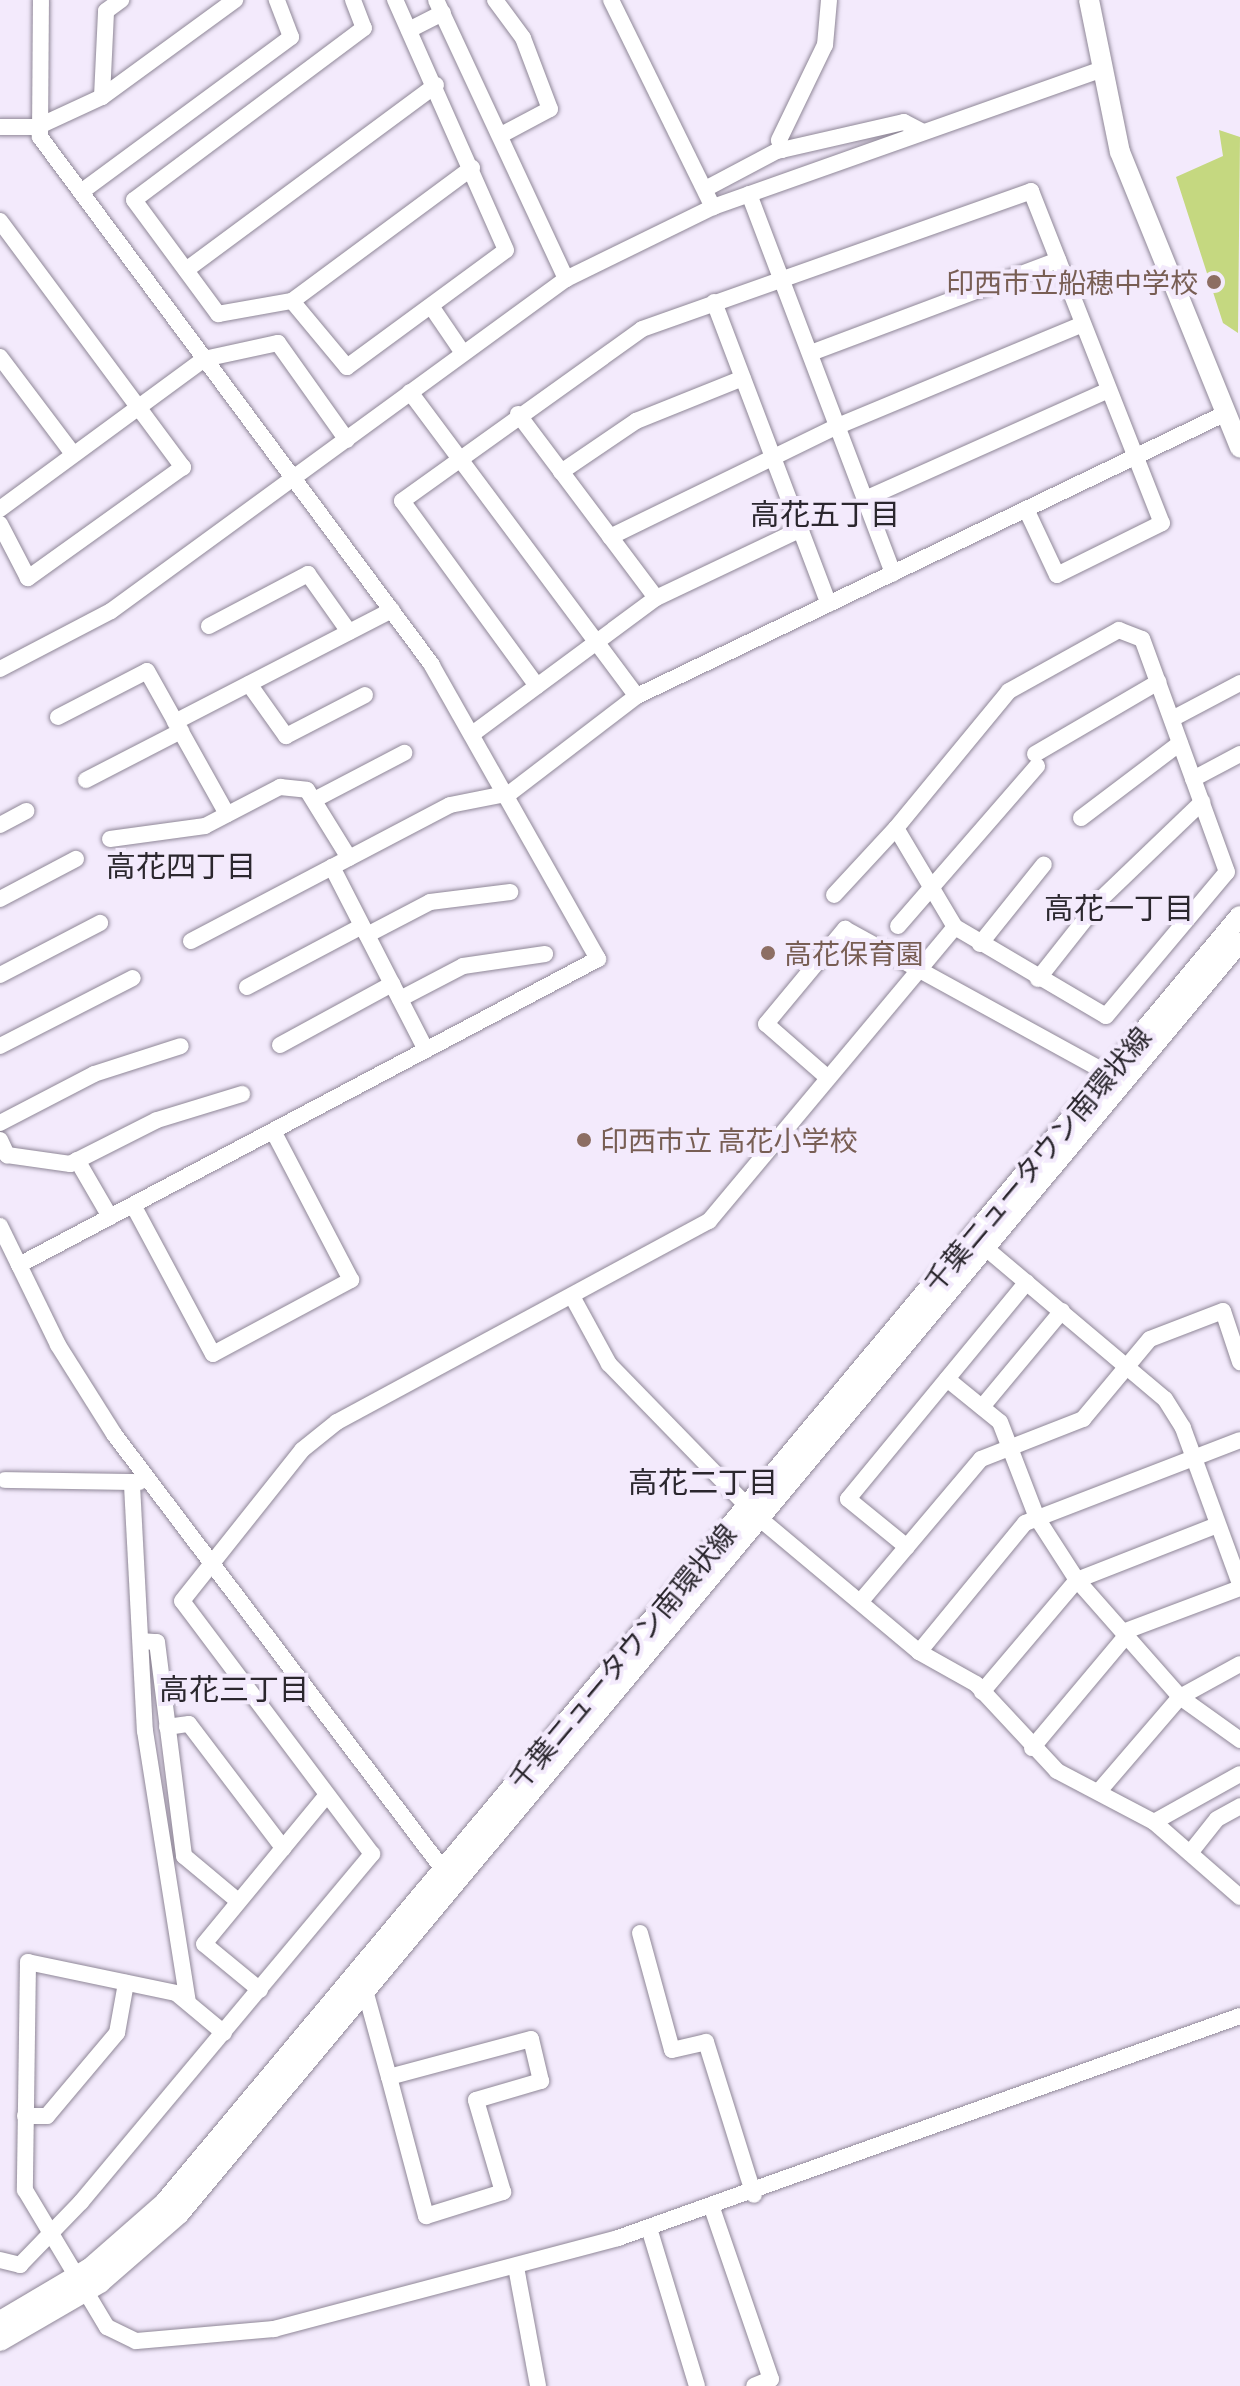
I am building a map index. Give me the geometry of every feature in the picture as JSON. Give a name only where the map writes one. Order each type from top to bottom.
[{"type":"main road","points":[[1089,0],[1099,70],[1129,177],[1240,448]]},
{"type":"main road","name":"千葉ニュータウン南環状線","points":[[1116,1078],[1240,916]]},
{"type":"main road","name":"千葉ニュータウン南環状線","points":[[0,2321],[80,2285],[165,2202],[449,1877],[1116,1078],[1240,942]]},
{"type":"main road","name":"千葉ニュータウン南環状線","points":[[0,2341],[179,2214],[365,1990],[449,1877]]},
{"type":"street","points":[[19,1265],[598,959],[475,732],[392,610],[81,192],[37,127],[41,0]]},
{"type":"street","points":[[102,97],[106,11],[121,0]]},
{"type":"street","points":[[0,127],[37,127],[102,97],[235,0]]},
{"type":"street","points":[[81,192],[291,37],[277,0]]},
{"type":"street","points":[[353,0],[364,28],[134,200],[218,314],[292,301],[472,168]]},
{"type":"street","points":[[292,301],[347,367],[506,250],[436,85],[395,0]]},
{"type":"street","points":[[495,0],[523,38],[550,109],[503,134]]},
{"type":"street","points":[[611,0],[707,188],[713,207]]},
{"type":"street","points":[[782,150],[779,140],[825,45],[829,0]]},
{"type":"street","points":[[409,30],[442,5],[566,279]]},
{"type":"street","points":[[0,669],[98,620],[566,279],[713,207],[1099,70]]},
{"type":"street","points":[[186,270],[436,85]]},
{"type":"street","points":[[707,188],[782,150],[904,122],[921,131]]},
{"type":"street","points":[[537,686],[402,501],[624,338],[714,302],[1031,191],[1162,523],[1057,575],[1026,509]]},
{"type":"street","points":[[749,194],[893,574]]},
{"type":"street","points":[[0,221],[183,467],[28,578],[0,524]]},
{"type":"street","points":[[811,353],[1058,260]]},
{"type":"street","points":[[714,302],[829,604]]},
{"type":"street","points":[[431,306],[463,353]]},
{"type":"street","points":[[610,537],[838,426],[1083,324]]},
{"type":"street","points":[[0,509],[204,359],[278,343],[347,440]]},
{"type":"street","points":[[0,357],[73,454]]},
{"type":"street","points":[[561,472],[636,421],[743,378]]},
{"type":"street","points":[[865,499],[1109,390]]},
{"type":"street","points":[[410,392],[637,696]]},
{"type":"street","points":[[191,941],[450,805],[510,793],[637,696],[1226,413]]},
{"type":"street","points":[[518,414],[656,598]]},
{"type":"street","points":[[475,732],[656,598],[801,529]]},
{"type":"street","points":[[209,626],[308,574],[349,632]]},
{"type":"street","points":[[86,780],[249,684],[392,610]]},
{"type":"street","points":[[834,895],[1023,683],[1119,630],[1142,639],[1227,872],[1106,1016],[1038,979],[955,927],[896,828]]},
{"type":"street","points":[[58,717],[147,671],[227,814]]},
{"type":"street","points":[[898,926],[932,889],[1036,760],[1158,682]]},
{"type":"street","points":[[1172,719],[1240,683]]},
{"type":"street","points":[[249,684],[286,736],[365,695]]},
{"type":"street","points":[[1081,818],[1180,743]]},
{"type":"street","points":[[314,800],[404,753]]},
{"type":"street","points":[[1193,779],[1240,754]]},
{"type":"street","points":[[110,839],[205,826],[280,787],[307,790],[349,858]]},
{"type":"street","points":[[1038,979],[1102,898],[1202,802]]},
{"type":"street","points":[[0,825],[26,811]]},
{"type":"street","points":[[0,899],[76,859]]},
{"type":"street","points":[[980,944],[1044,864]]},
{"type":"street","points":[[332,867],[426,1050]]},
{"type":"street","points":[[247,987],[430,902],[510,892]]},
{"type":"street","points":[[0,975],[100,923]]},
{"type":"street","points":[[0,2260],[20,2265],[224,2033],[372,1854],[182,1601],[317,1436],[709,1221],[922,971],[955,927]]},
{"type":"street","points":[[828,1078],[766,1024],[845,929],[1116,1078]]},
{"type":"street","points":[[280,1045],[396,992],[463,966],[545,954]]},
{"type":"street","points":[[0,1046],[133,978]]},
{"type":"street","points":[[0,1123],[94,1074],[181,1046]]},
{"type":"street","points":[[0,1140],[7,1155],[77,1160],[157,1120],[242,1094]]},
{"type":"street","points":[[133,1205],[213,1354],[351,1280],[273,1131]]},
{"type":"street","points":[[77,1160],[110,1217]]},
{"type":"street","points":[[0,1226],[65,1356],[140,1482],[214,1561],[449,1877]]},
{"type":"street","points":[[978,1242],[1128,1366],[1172,1409],[1240,1586],[1125,1634],[1032,1748]]},
{"type":"street","points":[[907,1547],[848,1499],[1027,1282]]},
{"type":"street","points":[[573,1298],[609,1364],[753,1512],[919,1652],[982,1692],[1057,1771],[1100,1790],[1154,1822],[1240,1897]]},
{"type":"street","points":[[982,1407],[1062,1311]]},
{"type":"street","points":[[861,1601],[981,1459],[1083,1419],[1150,1339],[1223,1311],[1240,1362]]},
{"type":"street","points":[[947,1379],[1000,1422],[1037,1518],[1077,1580],[1180,1697],[1240,1740]]},
{"type":"street","points":[[919,1652],[1025,1523],[1240,1440]]},
{"type":"street","points":[[5,1480],[140,1482]]},
{"type":"street","points":[[140,1482],[145,1731],[188,2002]]},
{"type":"street","points":[[982,1692],[1077,1580],[1217,1525]]},
{"type":"street","points":[[141,1641],[157,1642],[184,1856],[238,1901]]},
{"type":"street","points":[[1100,1790],[1180,1697],[1240,1664]]},
{"type":"street","points":[[167,1727],[189,1724],[283,1848]]},
{"type":"street","points":[[1154,1822],[1240,1774]]},
{"type":"street","points":[[260,1990],[204,1944],[327,1795]]},
{"type":"street","points":[[1190,1853],[1217,1819],[1240,1806]]},
{"type":"street","points":[[640,1933],[672,2050],[706,2042],[754,2195]]},
{"type":"street","points":[[224,2033],[188,2002],[126,1983],[28,1962],[25,2190],[107,2327],[155,2342],[274,2329],[516,2267],[649,2228],[754,2195],[1240,2016]]},
{"type":"street","points":[[25,2116],[47,2116],[117,2033],[126,1983]]},
{"type":"street","points":[[365,1990],[426,2216],[503,2192],[476,2100],[541,2081],[531,2039],[389,2077]]},
{"type":"street","points":[[712,2208],[771,2379],[754,2386]]},
{"type":"street","points":[[649,2228],[697,2386]]},
{"type":"street","points":[[516,2267],[538,2386]]},
{"type":"green space","points":[[1219,130],[1240,137],[1238,333],[1223,323],[1176,177],[1223,156]]},
{"type":"place","name":"印西市立船穂中学校","points":[[1214,282]]},
{"type":"place","name":"高花保育園","points":[[768,953]]},
{"type":"place","name":"印西市立 高花小学校","points":[[584,1140]]},
{"type":"district","name":"高花五丁目","points":[[825,514]]},
{"type":"district","name":"高花四丁目","points":[[181,866]]},
{"type":"district","name":"高花一丁目","points":[[1119,908]]},
{"type":"district","name":"高花二丁目","points":[[703,1482]]},
{"type":"district","name":"高花三丁目","points":[[234,1689]]}]
